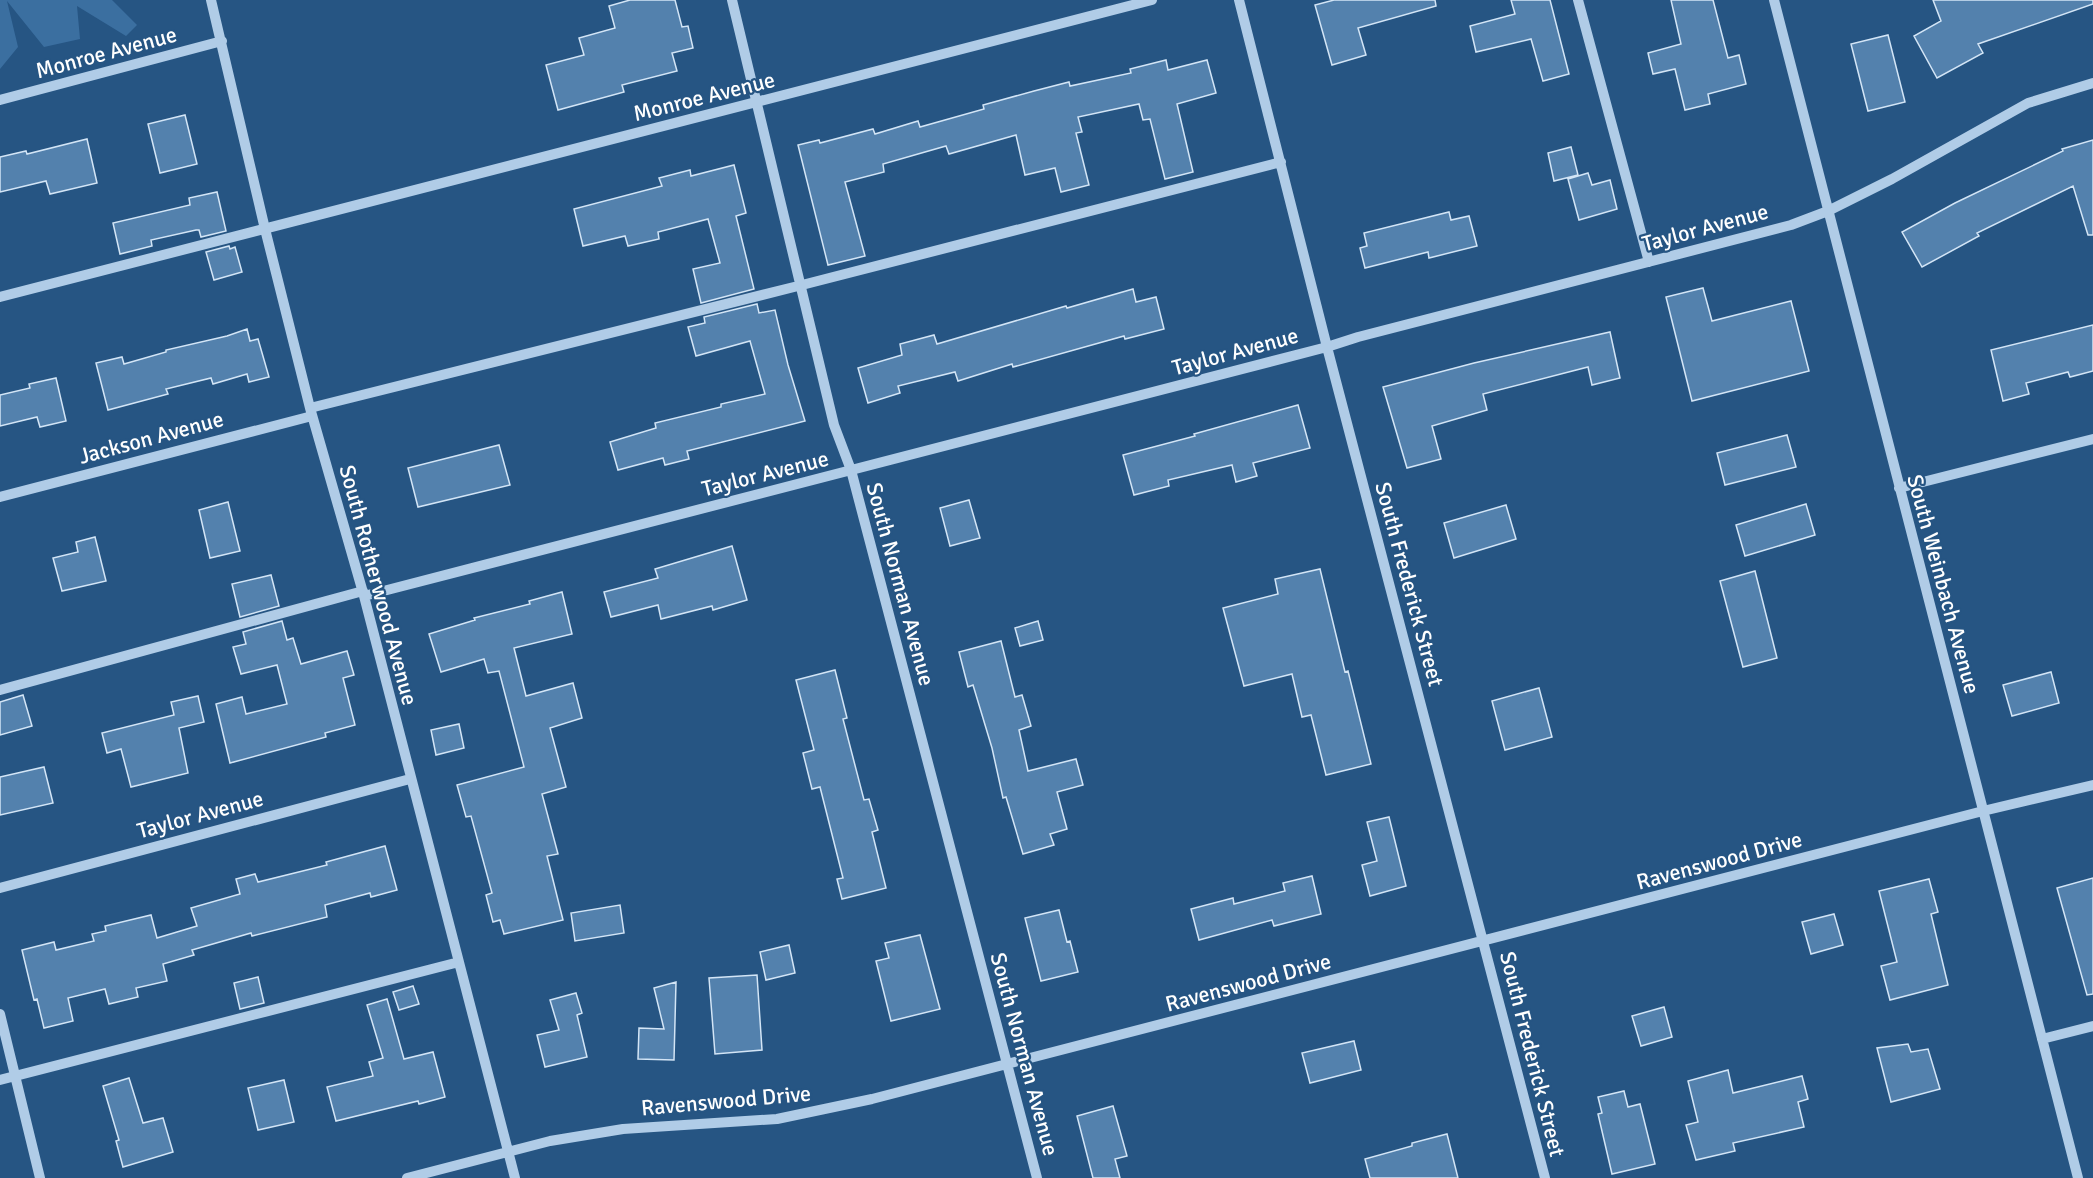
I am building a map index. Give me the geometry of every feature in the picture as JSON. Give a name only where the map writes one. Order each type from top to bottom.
[{"type":"street","name":"South Rotherwood Avenue","points":[[211,0],[311,412],[363,594],[515,1178]]},
{"type":"street","name":"South Norman Avenue","points":[[732,0],[834,425],[852,470],[1037,1178]]},
{"type":"street","name":"Monroe Avenue","points":[[0,297],[1152,0]]},
{"type":"street","name":"South Frederick Street","points":[[1239,0],[1545,1178]]},
{"type":"street","points":[[1578,0],[1649,262]]},
{"type":"street","name":"South Weinbach Avenue","points":[[1774,0],[2078,1178]]},
{"type":"street","name":"Monroe Avenue","points":[[0,100],[222,42]]},
{"type":"street","name":"Taylor Avenue","points":[[0,690],[1791,225],[1828,211],[1893,179],[2028,104],[2093,83]]},
{"type":"street","name":"Jackson Avenue","points":[[0,496],[311,412],[1281,162]]},
{"type":"street","points":[[1899,488],[2093,439]]},
{"type":"street","name":"Taylor Avenue","points":[[0,888],[410,779]]},
{"type":"street","name":"Ravenswood Drive","points":[[407,1178],[550,1141],[623,1129],[745,1123],[787,1118],[872,1100],[1983,811],[2093,785]]},
{"type":"street","points":[[0,1080],[459,962]]},
{"type":"street","points":[[0,1014],[40,1178]]},
{"type":"street","points":[[2042,1039],[2093,1026]]},
{"type":"shaded area","points":[[0,0],[112,0],[137,25],[126,36],[77,6],[80,39],[44,47],[7,1],[18,47],[0,69]]},
{"type":"building","points":[[630,0],[675,0],[682,27],[688,26],[693,48],[672,53],[677,71],[622,85],[624,92],[558,110],[546,65],[584,55],[579,38],[615,28],[609,6]]},
{"type":"building","points":[[1334,0],[1435,0],[1436,6],[1358,28],[1366,55],[1332,65],[1315,5]]},
{"type":"building","points":[[1511,0],[1550,0],[1569,74],[1543,81],[1531,39],[1476,52],[1470,26],[1515,14]]},
{"type":"building","points":[[1671,0],[1713,0],[1728,58],[1739,55],[1746,84],[1708,94],[1710,104],[1685,110],[1675,69],[1653,74],[1648,53],[1681,44]]},
{"type":"building","points":[[1933,0],[2093,0],[2093,4],[1978,44],[1983,53],[1937,78],[1914,36],[1941,21]]},
{"type":"building","points":[[1888,35],[1905,102],[1868,111],[1851,44]]},
{"type":"building","points":[[1166,60],[1168,70],[1207,60],[1216,93],[1177,104],[1193,172],[1165,179],[1150,119],[1143,120],[1139,104],[1078,117],[1082,132],[1076,133],[1089,185],[1061,192],[1055,168],[1025,175],[1016,135],[949,154],[946,146],[883,164],[884,172],[845,182],[865,256],[828,265],[798,145],[819,140],[820,143],[873,129],[875,134],[918,121],[920,127],[984,109],[983,105],[1034,91],[1069,82],[1070,86],[1131,73],[1130,69]]},
{"type":"building","points":[[185,115],[197,164],[160,173],[148,124]]},
{"type":"building","points":[[87,139],[97,183],[50,194],[46,181],[0,192],[0,157],[26,151],[27,154]]},
{"type":"building","points":[[2093,140],[2093,235],[2088,235],[2073,186],[1977,233],[1979,236],[1922,267],[1902,232],[1955,203],[2063,151],[2062,149]]},
{"type":"building","points":[[1571,147],[1578,175],[1554,181],[1548,153]]},
{"type":"building","points":[[734,165],[746,213],[736,216],[754,289],[701,303],[693,269],[720,263],[708,219],[658,232],[659,239],[628,246],[625,236],[583,246],[574,209],[662,186],[659,178],[690,170],[691,176]]},
{"type":"building","points":[[1588,173],[1592,185],[1610,180],[1617,209],[1579,220],[1568,179]]},
{"type":"building","points":[[217,192],[226,231],[201,237],[199,230],[196,230],[151,240],[152,246],[120,254],[113,223],[190,205],[189,198]]},
{"type":"building","points":[[1449,212],[1451,220],[1469,216],[1477,246],[1429,258],[1428,252],[1365,268],[1360,248],[1367,246],[1364,233]]},
{"type":"building","points":[[229,246],[230,249],[235,247],[242,272],[214,280],[206,252]]},
{"type":"building","points":[[1703,288],[1712,321],[1791,301],[1809,371],[1692,401],[1666,297]]},
{"type":"building","points":[[1133,289],[1136,302],[1156,297],[1164,329],[1125,339],[1124,336],[1013,367],[1012,364],[958,381],[955,372],[898,386],[900,393],[868,403],[858,368],[902,355],[900,344],[934,335],[937,344]]},
{"type":"building","points":[[757,304],[759,313],[775,310],[788,365],[805,421],[687,451],[689,459],[665,465],[663,458],[618,470],[610,442],[656,428],[655,423],[765,394],[750,341],[696,356],[688,327],[705,323],[704,317]]},
{"type":"building","points":[[2093,325],[2093,371],[2070,377],[2068,372],[2026,383],[2029,394],[2003,401],[1991,350]]},
{"type":"building","points":[[247,329],[250,341],[258,339],[269,377],[249,382],[247,374],[213,384],[211,378],[166,389],[168,394],[108,410],[96,363],[122,357],[124,364],[166,352],[166,350]]},
{"type":"building","points":[[1610,332],[1620,378],[1592,385],[1588,367],[1483,394],[1487,410],[1432,426],[1441,459],[1407,468],[1383,387],[1474,363]]},
{"type":"building","points":[[56,378],[66,421],[40,427],[37,417],[0,426],[0,395],[30,388],[29,384]]},
{"type":"building","points":[[1298,405],[1310,448],[1253,463],[1257,476],[1236,482],[1232,465],[1168,480],[1169,486],[1134,495],[1123,455]]},
{"type":"building","points":[[1787,435],[1796,467],[1725,485],[1717,453]]},
{"type":"building","points":[[499,445],[510,485],[418,507],[408,468]]},
{"type":"building","points":[[969,500],[980,538],[950,546],[940,508]]},
{"type":"building","points":[[228,502],[240,551],[210,558],[199,510]]},
{"type":"building","points":[[1806,504],[1815,535],[1745,556],[1736,525]]},
{"type":"building","points":[[1506,505],[1516,539],[1454,558],[1444,523]]},
{"type":"building","points":[[95,537],[106,581],[62,591],[53,558],[78,552],[76,542]]},
{"type":"building","points":[[732,546],[747,600],[713,610],[712,606],[661,619],[658,605],[611,617],[604,592],[658,578],[655,569]]},
{"type":"building","points":[[1320,569],[1345,672],[1348,671],[1371,764],[1326,775],[1311,715],[1302,717],[1292,674],[1244,686],[1223,608],[1278,594],[1275,579]]},
{"type":"building","points":[[1755,571],[1777,658],[1743,667],[1720,581]]},
{"type":"building","points":[[271,575],[279,606],[240,617],[232,584]]},
{"type":"building","points":[[562,592],[572,634],[514,648],[526,696],[573,683],[582,718],[550,728],[566,787],[542,794],[558,854],[547,856],[563,920],[504,934],[500,920],[493,922],[486,895],[492,893],[471,816],[466,817],[457,785],[524,767],[499,671],[488,673],[484,659],[441,672],[429,634],[475,620],[474,618],[530,604],[529,601]]},
{"type":"building","points":[[282,621],[287,640],[293,638],[301,664],[347,651],[354,675],[343,678],[355,725],[325,733],[326,737],[230,763],[216,704],[242,697],[246,714],[287,704],[277,665],[241,674],[233,647],[246,644],[243,632]]},
{"type":"building","points":[[1038,621],[1043,640],[1020,646],[1015,628]]},
{"type":"building","points":[[1001,641],[1015,697],[1022,695],[1031,726],[1019,730],[1028,771],[1076,759],[1083,785],[1057,792],[1067,829],[1050,834],[1054,845],[1023,854],[1006,797],[1003,798],[992,748],[973,685],[968,687],[959,652]]},
{"type":"building","points":[[835,670],[847,718],[843,719],[864,800],[869,799],[878,830],[872,832],[886,888],[842,899],[837,879],[843,878],[820,787],[812,789],[803,753],[814,750],[796,680]]},
{"type":"building","points":[[2051,672],[2059,703],[2012,716],[2003,685]]},
{"type":"building","points":[[1539,688],[1552,737],[1505,750],[1492,701]]},
{"type":"building","points":[[23,695],[32,726],[0,735],[0,702]]},
{"type":"building","points":[[198,696],[204,722],[179,728],[188,773],[131,787],[121,749],[107,753],[102,733],[174,715],[171,702]]},
{"type":"building","points":[[459,724],[464,748],[436,755],[431,730]]},
{"type":"building","points":[[44,767],[53,803],[0,815],[0,777]]},
{"type":"building","points":[[1389,817],[1406,886],[1370,896],[1362,865],[1377,861],[1367,822]]},
{"type":"building","points":[[385,846],[397,890],[371,897],[370,893],[325,905],[327,917],[252,936],[251,933],[192,950],[194,955],[163,964],[167,981],[136,988],[138,997],[109,1004],[105,989],[68,998],[73,1021],[44,1028],[37,999],[34,1000],[22,950],[54,942],[56,950],[94,941],[92,934],[106,931],[105,926],[151,915],[157,938],[197,926],[191,908],[240,894],[236,879],[255,874],[258,882],[327,865],[326,862]]},
{"type":"building","points":[[1312,876],[1321,914],[1274,926],[1272,920],[1199,940],[1191,909],[1233,898],[1234,904],[1285,891],[1283,883]]},
{"type":"building","points":[[2093,878],[2093,994],[2087,995],[2057,888]]},
{"type":"building","points":[[1929,879],[1938,912],[1931,914],[1948,985],[1890,1000],[1881,966],[1897,962],[1879,891]]},
{"type":"building","points":[[620,905],[624,933],[575,941],[571,913]]},
{"type":"building","points":[[1059,910],[1078,972],[1041,981],[1025,918]]},
{"type":"building","points":[[1834,914],[1843,945],[1811,954],[1802,922]]},
{"type":"building","points":[[920,935],[940,1009],[891,1021],[876,961],[889,958],[885,943]]},
{"type":"building","points":[[789,945],[795,973],[766,980],[760,952]]},
{"type":"building","points":[[757,975],[762,1050],[715,1054],[709,978]]},
{"type":"building","points":[[258,977],[264,1003],[240,1009],[234,983]]},
{"type":"building","points":[[676,982],[674,1060],[638,1059],[639,1028],[664,1029],[654,988]]},
{"type":"building","points":[[413,986],[419,1004],[399,1010],[393,992]]},
{"type":"building","points":[[576,993],[582,1013],[577,1015],[587,1057],[545,1067],[537,1035],[559,1030],[550,1000]]},
{"type":"building","points":[[387,999],[404,1059],[433,1052],[445,1097],[419,1104],[418,1101],[336,1121],[327,1087],[373,1076],[369,1062],[383,1058],[367,1005]]},
{"type":"building","points":[[1664,1007],[1672,1037],[1641,1046],[1632,1016]]},
{"type":"building","points":[[1354,1041],[1361,1070],[1310,1083],[1302,1053]]},
{"type":"building","points":[[1908,1044],[1911,1052],[1928,1049],[1940,1089],[1891,1102],[1877,1048]]},
{"type":"building","points":[[1728,1070],[1733,1093],[1802,1076],[1808,1099],[1798,1102],[1804,1127],[1733,1143],[1735,1151],[1696,1160],[1686,1125],[1698,1122],[1688,1081]]},
{"type":"building","points":[[129,1078],[143,1123],[163,1118],[173,1152],[123,1167],[116,1141],[119,1140],[103,1086]]},
{"type":"building","points":[[284,1080],[294,1122],[258,1130],[248,1088]]},
{"type":"building","points":[[1624,1091],[1628,1107],[1640,1104],[1655,1164],[1612,1174],[1598,1114],[1602,1113],[1598,1097]]},
{"type":"building","points":[[1113,1106],[1127,1156],[1115,1159],[1120,1178],[1093,1178],[1077,1116]]},
{"type":"building","points":[[1447,1134],[1458,1178],[1370,1178],[1365,1159]]}]
